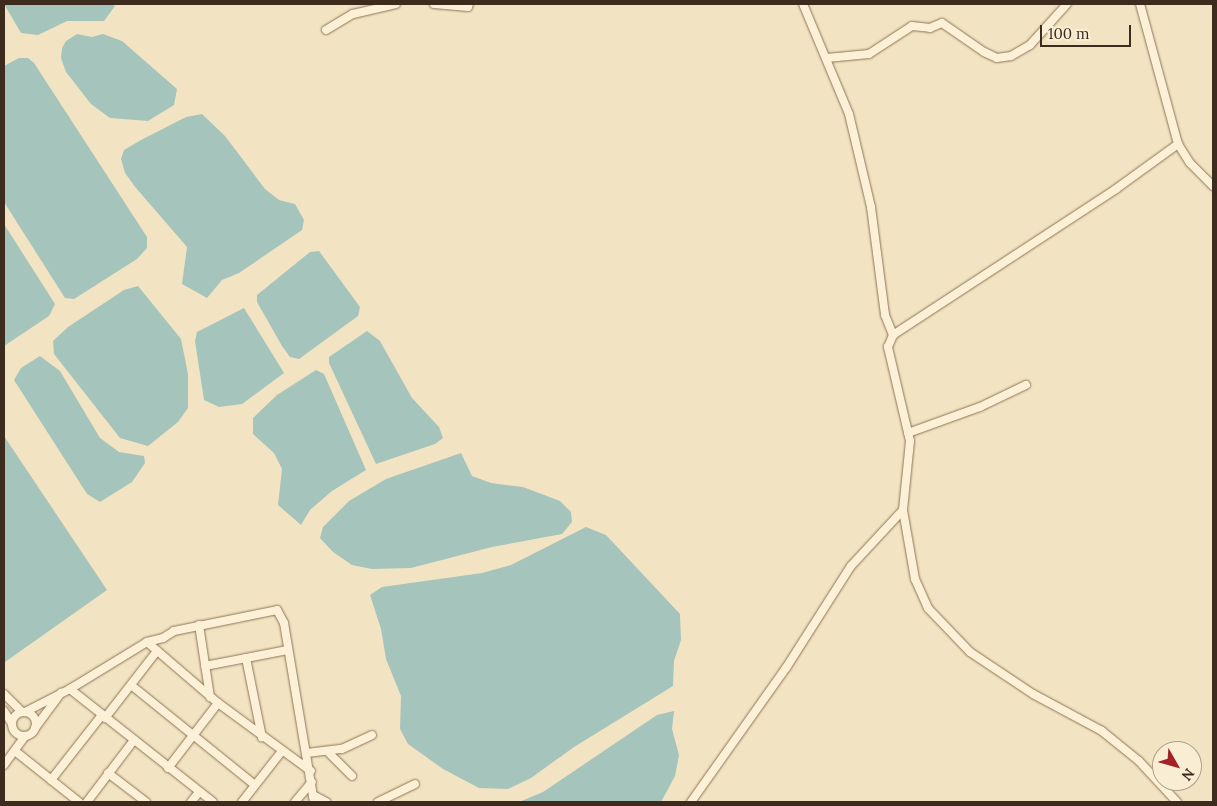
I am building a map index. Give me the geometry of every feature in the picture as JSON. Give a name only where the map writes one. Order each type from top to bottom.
[{"type":"street","points":[[326,30],[353,14],[396,4]]},
{"type":"street","points":[[434,4],[468,7],[469,4]]},
{"type":"street","points":[[804,4],[846,106],[860,156],[871,207],[885,315],[893,335]]},
{"type":"street","points":[[827,58],[869,54],[912,26],[930,28],[942,23],[984,52],[997,58],[1011,56],[1030,44],[1067,4]]},
{"type":"street","points":[[1140,4],[1178,144],[1190,163],[1213,186]]},
{"type":"street","points":[[1178,144],[1116,189],[893,335],[888,347],[908,433],[903,510],[919,593],[948,632],[1001,674],[1102,731],[1139,762],[1178,802]]},
{"type":"street","points":[[908,433],[980,407],[1026,385]]},
{"type":"street","points":[[691,802],[786,668],[851,566],[903,510]]},
{"type":"street","points":[[12,724],[14,717],[70,689],[147,642],[200,625],[277,610],[284,624],[287,650],[308,753],[314,799],[326,802]]},
{"type":"street","points":[[200,625],[210,697]]},
{"type":"street","points":[[147,642],[210,697],[310,771]]},
{"type":"street","points":[[206,666],[287,650]]},
{"type":"street","points":[[51,780],[157,651]]},
{"type":"street","points":[[246,658],[262,737]]},
{"type":"street","points":[[130,685],[194,734],[255,785]]},
{"type":"street","points":[[70,689],[213,802]]},
{"type":"street","points":[[4,765],[25,736],[35,728],[61,693]]},
{"type":"street","points":[[4,694],[24,712],[34,718],[35,728]]},
{"type":"street","points":[[168,768],[218,703]]},
{"type":"street","points":[[4,711],[15,732],[25,736]]},
{"type":"street","points":[[308,753],[328,752],[372,735]]},
{"type":"street","points":[[87,802],[134,740]]},
{"type":"street","points":[[15,751],[79,802]]},
{"type":"street","points":[[242,802],[282,751]]},
{"type":"street","points":[[328,752],[352,776]]},
{"type":"street","points":[[108,773],[142,801]]},
{"type":"street","points":[[295,802],[312,782]]},
{"type":"street","points":[[378,802],[415,784]]},
{"type":"street","points":[[191,802],[199,792]]},
{"type":"water","points":[[4,4],[112,4],[115,6],[104,21],[67,21],[38,35],[21,33]]},
{"type":"water","points":[[77,34],[92,37],[103,34],[122,41],[177,89],[174,105],[148,121],[110,118],[91,104],[66,72],[61,58],[62,48],[66,41]]},
{"type":"water","points":[[19,58],[28,58],[34,63],[147,237],[147,248],[137,259],[74,299],[65,298],[4,202],[4,66]]},
{"type":"water","points":[[202,114],[225,136],[265,189],[279,200],[295,204],[304,220],[302,230],[239,273],[222,280],[207,298],[182,284],[187,247],[136,188],[125,173],[121,159],[124,150],[141,140],[186,117]]},
{"type":"water","points":[[4,224],[55,304],[49,316],[4,346]]},
{"type":"water","points":[[319,251],[360,307],[358,316],[299,359],[290,357],[257,302],[257,295],[310,252]]},
{"type":"water","points":[[138,286],[181,339],[188,374],[188,408],[178,422],[148,446],[120,438],[54,354],[53,341],[68,327],[124,290]]},
{"type":"water","points":[[244,308],[284,373],[242,404],[219,407],[204,400],[195,341],[197,332]]},
{"type":"water","points":[[367,331],[380,341],[412,398],[439,427],[443,438],[435,444],[376,464],[329,363],[329,357]]},
{"type":"water","points":[[40,356],[60,371],[100,438],[119,452],[144,456],[145,463],[132,482],[100,502],[87,494],[14,380],[21,368]]},
{"type":"water","points":[[316,370],[324,374],[366,470],[332,491],[310,510],[301,525],[278,505],[282,469],[274,453],[253,434],[253,418],[277,395]]},
{"type":"water","points":[[4,436],[107,590],[5,662],[4,661]]},
{"type":"water","points":[[461,453],[472,476],[491,483],[523,487],[560,501],[571,512],[572,522],[562,534],[492,547],[411,568],[372,569],[352,565],[333,552],[320,538],[323,527],[349,501],[386,479]]},
{"type":"water","points":[[586,527],[606,535],[680,614],[681,640],[674,661],[673,686],[574,747],[531,778],[508,789],[479,788],[443,769],[408,744],[400,729],[401,696],[386,659],[381,629],[370,595],[382,587],[482,573],[511,565]]},
{"type":"water","points":[[674,711],[672,729],[679,755],[675,776],[661,802],[519,802],[543,792],[657,715]]}]
